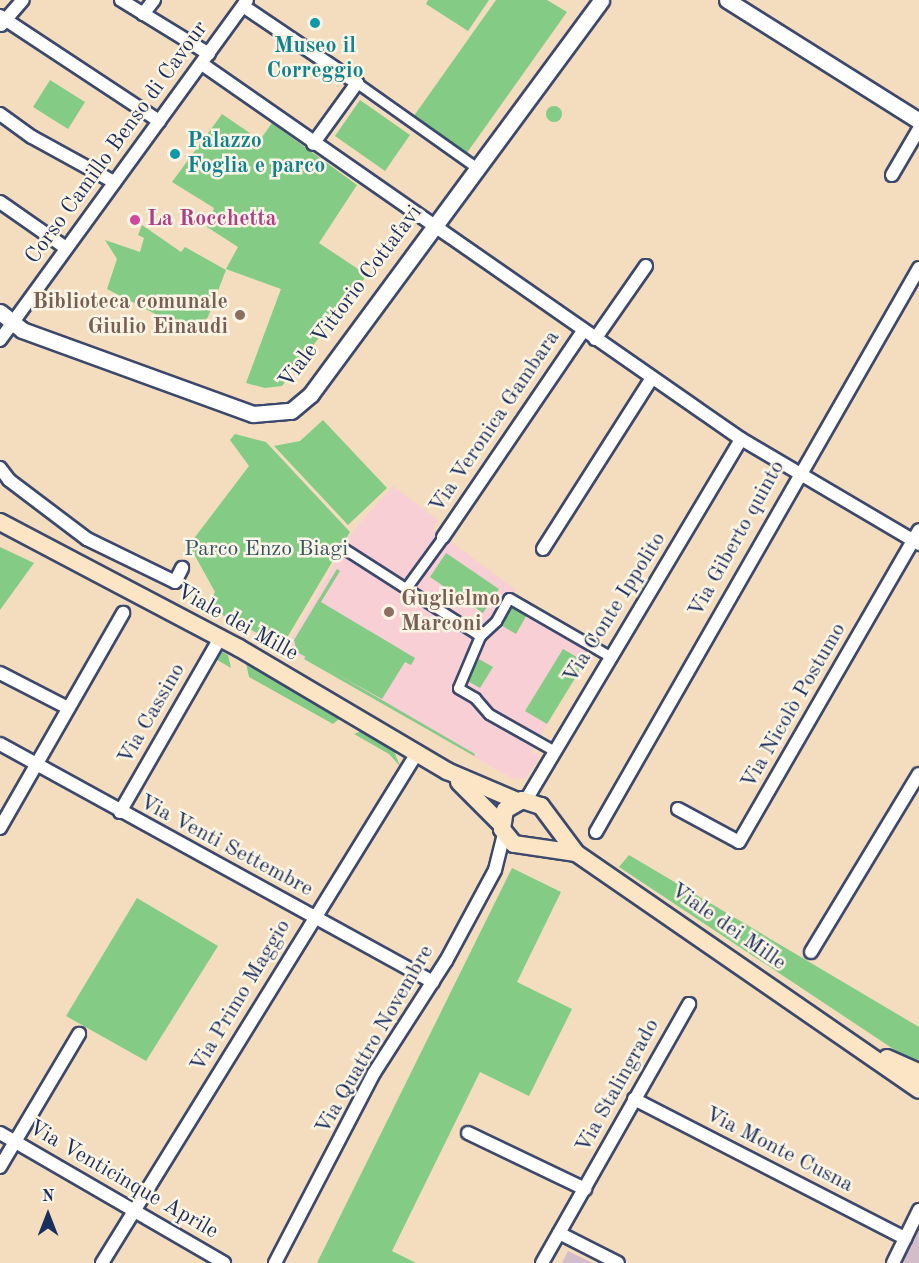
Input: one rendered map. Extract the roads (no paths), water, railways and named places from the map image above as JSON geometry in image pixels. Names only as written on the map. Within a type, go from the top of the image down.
[{"type":"main road","name":"Viale dei Mille","points":[[0,522],[220,638],[447,771],[521,801],[541,806],[576,853],[853,1041],[919,1090]]},
{"type":"main road","name":"Viale dei Mille","points":[[447,771],[502,829],[528,845],[576,853]]},
{"type":"main road","points":[[502,829],[505,810],[521,801]]},
{"type":"main road","points":[[528,845],[546,834],[548,818]]},
{"type":"main road","name":"Viale dei Mille","points":[[853,1041],[919,1072]]},
{"type":"street","points":[[23,0],[2,20],[159,121]]},
{"type":"street","name":"Via Veronica Gambara","points":[[121,0],[205,59],[313,144],[741,439],[917,538]]},
{"type":"street","points":[[143,14],[154,0]]},
{"type":"street","name":"Viale Vittorio Cottafavi","points":[[6,317],[22,330],[253,414],[291,411],[311,394],[601,0]]},
{"type":"street","points":[[727,0],[919,121]]},
{"type":"street","points":[[245,3],[477,168]]},
{"type":"street","name":"Corso Camillo Benso di Cavour","points":[[0,340],[6,317],[66,248],[245,3]]},
{"type":"street","points":[[313,144],[357,83]]},
{"type":"street","points":[[0,114],[32,137],[114,182]]},
{"type":"street","points":[[891,176],[919,129]]},
{"type":"street","points":[[0,202],[66,248]]},
{"type":"street","points":[[595,339],[646,266]]},
{"type":"street","name":"Via Giberto quinto","points":[[596,832],[799,473],[919,268]]},
{"type":"street","name":"Via Veronica Gambara","points":[[443,537],[583,331]]},
{"type":"street","points":[[543,549],[652,378]]},
{"type":"street","name":"Via Conte Ippolito","points":[[521,801],[539,784],[553,750],[741,439]]},
{"type":"street","points":[[0,468],[9,480],[87,539],[175,582],[182,568]]},
{"type":"street","points":[[406,588],[443,537]]},
{"type":"street","name":"Via Nicolò Postumo","points":[[678,809],[739,842],[917,538]]},
{"type":"street","points":[[343,548],[480,636]]},
{"type":"street","points":[[553,750],[489,714],[476,698],[458,688],[480,636],[496,621],[508,598],[611,657]]},
{"type":"street","points":[[0,828],[123,613]]},
{"type":"street","name":"Via Cassino","points":[[120,812],[220,638]]},
{"type":"street","points":[[0,673],[68,708]]},
{"type":"street","name":"Via Venti Settembre","points":[[0,744],[433,982]]},
{"type":"street","name":"Via Primo Maggio","points":[[102,1263],[417,753]]},
{"type":"street","points":[[811,952],[919,774]]},
{"type":"street","name":"Via Quattro Novembre","points":[[275,1263],[374,1073],[433,982],[495,870],[502,829]]},
{"type":"street","name":"Via Quattro Novembre","points":[[495,870],[528,845]]},
{"type":"street","name":"Via Stalingrado","points":[[542,1263],[689,1004]]},
{"type":"street","points":[[0,1167],[17,1142],[79,1034]]},
{"type":"street","name":"Via Monte Cusna","points":[[634,1099],[905,1238]]},
{"type":"street","name":"Via Venticinque Aprile","points":[[0,1133],[224,1263]]},
{"type":"street","name":"Via Stalingrado","points":[[468,1133],[585,1189]]},
{"type":"street","points":[[893,1263],[919,1210]]},
{"type":"street","points":[[559,1233],[618,1263]]},
{"type":"place","name":"Museo il Correggio","points":[[315,23]]},
{"type":"place","name":"Palazzo Foglia e parco","points":[[175,154]]},
{"type":"place","name":"La Rocchetta","points":[[135,220]]},
{"type":"place","name":"Biblioteca comunale Giulio Einaudi","points":[[240,315]]},
{"type":"place","name":"Guglielmo Marconi","points":[[389,612]]},
{"type":"park label","name":"Parco Enzo Biagi","points":[[266,550]]}]
